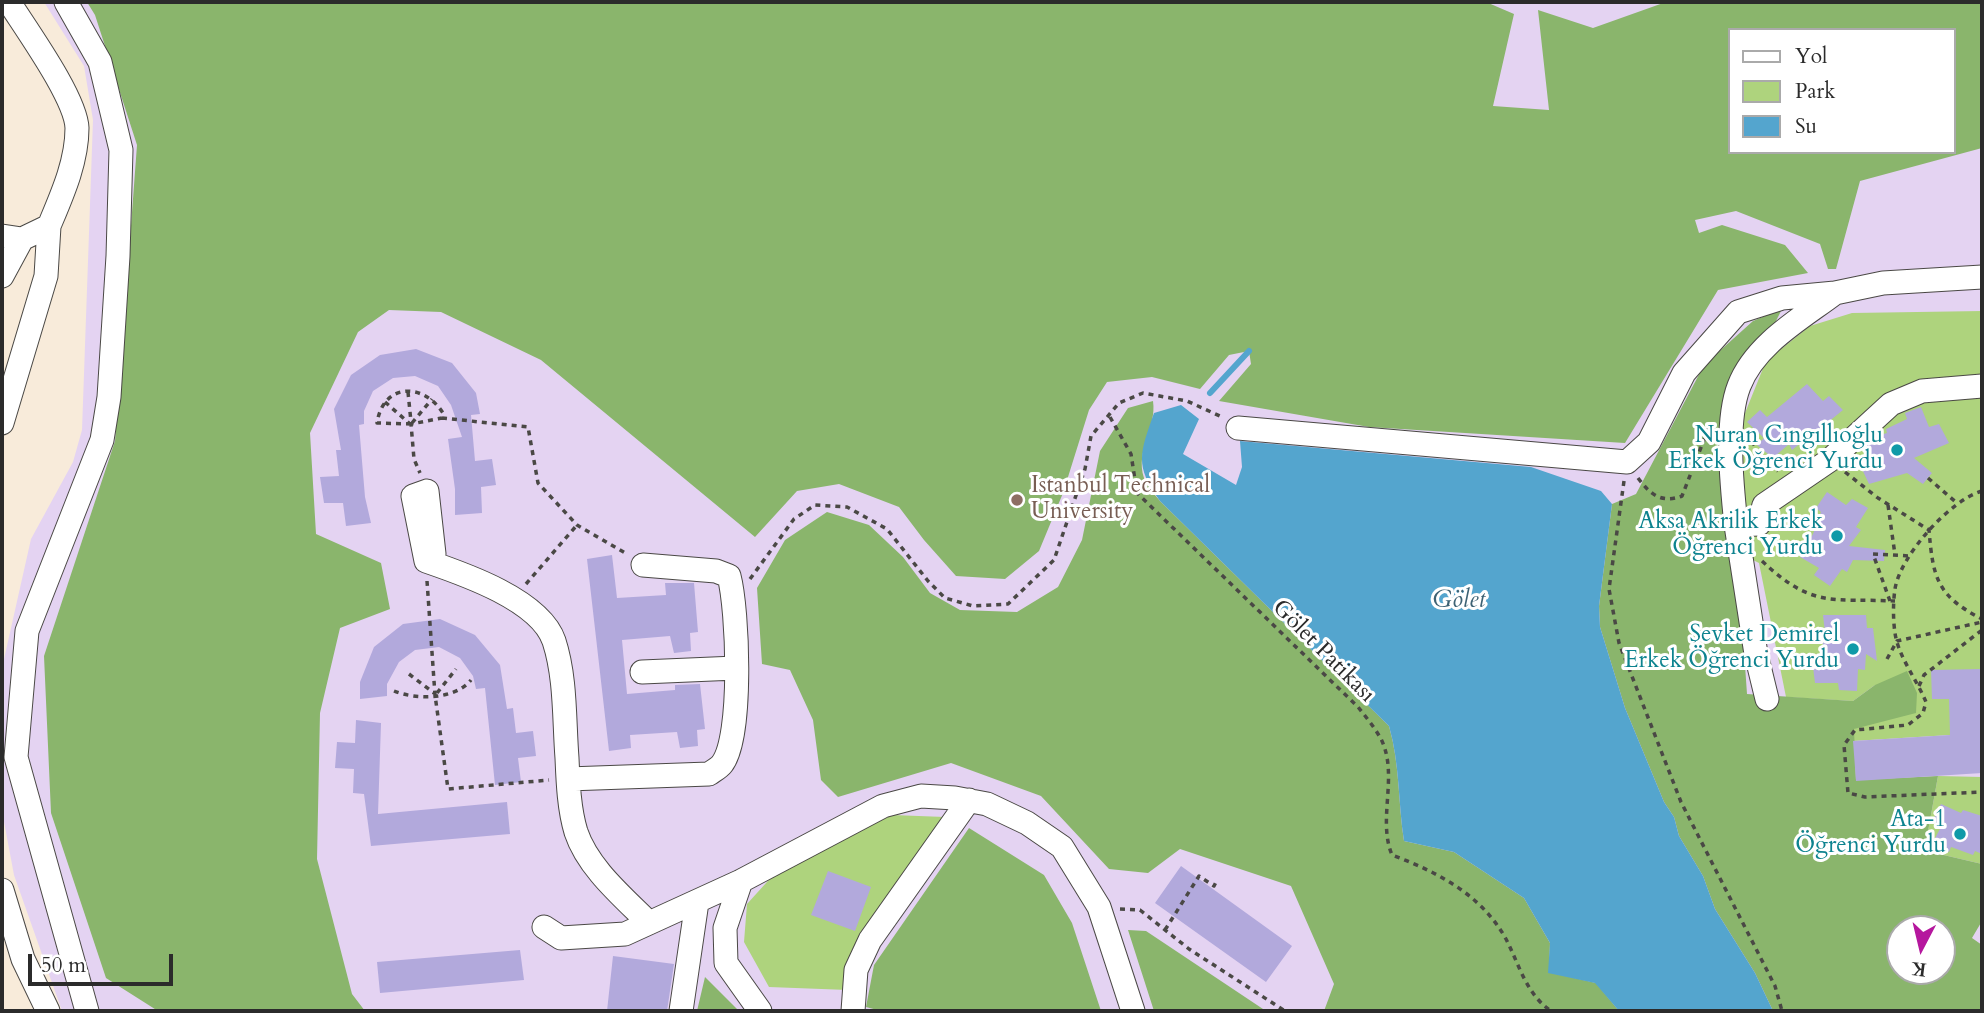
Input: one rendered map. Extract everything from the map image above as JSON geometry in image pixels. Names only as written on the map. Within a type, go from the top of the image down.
[{"type":"street","points":[[2,423],[46,276],[50,226],[75,156],[77,125],[54,71],[9,2]]},
{"type":"street","points":[[66,2],[100,62],[121,150],[118,256],[109,397],[102,440],[27,631],[16,757],[88,1011]]},
{"type":"street","points":[[2,276],[12,237],[50,226]]},
{"type":"street","points":[[1238,428],[1627,462],[1649,442],[1684,373],[1738,312],[1782,298],[1835,293],[1883,283],[1982,277]]},
{"type":"street","points":[[1767,699],[1756,654],[1736,525],[1730,464],[1739,385],[1777,336],[1835,293]]},
{"type":"street","points":[[1736,525],[1759,524],[1764,506],[1830,460],[1891,404],[1922,391],[1982,386]]},
{"type":"street","points":[[430,558],[427,491],[413,496],[418,525],[430,558],[474,577],[526,606],[553,638],[561,669],[568,779],[576,833],[590,860],[649,923]]},
{"type":"street","points":[[568,779],[709,774],[722,764],[731,743],[736,668],[734,597],[729,576],[716,571],[643,565]]},
{"type":"street","points":[[642,672],[736,668]]},
{"type":"street","points":[[544,927],[561,938],[625,934],[741,881],[883,806],[921,796],[969,800],[987,804],[1017,818],[1062,847],[1099,907],[1133,1011]]},
{"type":"street","points":[[853,1011],[856,970],[870,940],[969,800]]},
{"type":"street","points":[[741,881],[725,928],[726,962],[760,1011]]},
{"type":"street","points":[[2,890],[23,958],[48,1011]]},
{"type":"street","points":[[681,1011],[697,902]]},
{"type":"path","points":[[442,418],[443,413],[427,394],[400,391],[385,402],[377,423],[411,424],[442,418],[528,427],[538,483],[577,525],[643,565]]},
{"type":"path","points":[[408,391],[414,459],[427,491]]},
{"type":"path","points":[[744,587],[794,519],[815,505],[847,507],[887,529],[945,598],[973,606],[1008,604],[1054,560],[1086,470],[1091,436],[1110,417],[1119,403],[1143,393],[1187,401],[1217,414],[1238,428]]},
{"type":"path","points":[[411,424],[432,399]]},
{"type":"path","points":[[385,402],[411,424]]},
{"type":"path","name":"Gölet Patikası","points":[[1110,417],[1131,454],[1136,493],[1358,707],[1382,741],[1388,779],[1385,837],[1392,855],[1449,880],[1479,904],[1506,939],[1519,972],[1551,1011]]},
{"type":"path","points":[[1830,460],[1888,505],[1929,530]]},
{"type":"path","points":[[1627,462],[1609,589],[1619,643],[1681,803],[1775,986],[1782,1011]]},
{"type":"path","points":[[1928,478],[1958,504]]},
{"type":"path","points":[[1981,490],[1958,504],[1929,530],[1910,555],[1895,588],[1893,601],[1897,641],[1926,702],[1922,714],[1908,725],[1855,730],[1844,745],[1848,793],[1865,797],[1982,792]]},
{"type":"path","points":[[1888,505],[1895,555]]},
{"type":"path","points":[[513,599],[577,525]]},
{"type":"path","points":[[1929,530],[1931,562],[1943,593],[1982,620]]},
{"type":"path","points":[[1893,601],[1873,554],[1910,555]]},
{"type":"path","points":[[1757,556],[1775,573],[1819,599],[1837,602],[1893,601]]},
{"type":"path","points":[[430,558],[435,695],[448,789],[568,779]]},
{"type":"path","points":[[1887,659],[1897,641],[1982,620]]},
{"type":"path","points":[[1919,686],[1924,675],[1982,630]]},
{"type":"path","points":[[435,695],[456,668]]},
{"type":"path","points":[[409,674],[435,695]]},
{"type":"path","points":[[394,691],[404,695],[459,692],[471,680]]},
{"type":"path","points":[[1165,930],[1199,876],[1214,886],[1216,882]]},
{"type":"path","points":[[1099,907],[1140,910],[1165,930],[1285,1011]]},
{"type":"shaded area","name":"Istanbul Technical University","points":[[44,2],[1982,2],[1982,1011],[62,1011],[14,875],[2,811],[2,668],[31,539],[73,462],[82,430],[93,120],[84,66]]},
{"type":"green space","points":[[87,2],[1486,2],[1514,14],[1493,106],[1549,110],[1538,10],[1593,28],[1666,2],[1982,2],[1982,148],[1860,181],[1836,269],[1828,269],[1820,244],[1736,211],[1695,220],[1699,233],[1722,225],[1785,245],[1808,273],[1718,290],[1625,443],[1369,427],[1219,401],[1251,364],[1249,351],[1229,355],[1200,389],[1152,377],[1107,382],[1089,410],[1063,493],[1039,551],[1005,579],[956,576],[899,507],[839,484],[797,491],[755,537],[541,360],[441,312],[389,310],[358,332],[310,433],[316,534],[381,563],[390,609],[340,628],[320,713],[317,859],[352,994],[365,1011],[158,1011],[106,978],[51,813],[44,656],[115,441],[137,145],[95,15]]},
{"type":"green space","points":[[1782,309],[1757,359],[1739,385],[1734,508],[1747,694],[1853,701],[1875,685],[1907,671],[1917,693],[1916,713],[1854,729],[1856,780],[1938,776],[1925,848],[1935,853],[1982,864],[1982,921],[1972,938],[1982,945],[1981,1011],[1773,1011],[1755,973],[1715,909],[1703,876],[1679,836],[1674,817],[1664,802],[1625,708],[1600,627],[1599,606],[1612,504],[1636,494],[1704,365],[1753,321]]},
{"type":"green space","points":[[1982,311],[1982,733],[1853,741],[1854,729],[1875,685],[1853,701],[1786,697],[1759,563],[1747,557],[1736,482],[1743,418],[1766,361],[1810,326],[1852,313]]},
{"type":"green space","points":[[1153,401],[1152,420],[1142,458],[1147,484],[1160,501],[1389,726],[1395,755],[1404,841],[1454,852],[1524,898],[1550,943],[1549,972],[1596,983],[1619,1011],[1324,1011],[1334,984],[1291,886],[1180,849],[1148,873],[1109,869],[1041,796],[951,763],[838,797],[821,780],[813,720],[790,670],[762,664],[757,588],[785,540],[827,512],[869,525],[903,557],[930,593],[960,610],[1017,612],[1058,587],[1082,540],[1100,451],[1128,408]]},
{"type":"green space","points":[[1938,776],[1982,777],[1982,864],[1935,853],[1925,848]]},
{"type":"green space","points":[[892,815],[945,817],[848,990],[769,987],[744,942],[747,904],[776,872]]},
{"type":"green space","points":[[969,828],[1044,875],[1072,923],[1101,1011],[881,1011],[866,1007],[874,965]]},
{"type":"green space","points":[[1128,930],[1146,931],[1266,1011],[1154,1011]]},
{"type":"green space","points":[[705,977],[739,1011],[697,1011]]},
{"type":"water","name":"Gölet","points":[[1181,405],[1199,419],[1183,454],[1236,485],[1242,467],[1240,441],[1531,467],[1601,491],[1612,504],[1599,606],[1600,627],[1625,708],[1664,802],[1674,817],[1679,836],[1703,876],[1715,909],[1755,973],[1773,1011],[1619,1011],[1595,983],[1548,973],[1550,943],[1524,898],[1454,852],[1404,841],[1395,755],[1389,726],[1160,501],[1146,478],[1143,449],[1154,413]]},
{"type":"building","points":[[416,349],[452,363],[476,393],[480,414],[471,415],[475,461],[492,459],[496,485],[481,487],[482,513],[455,515],[455,489],[448,439],[462,437],[451,405],[438,386],[415,376],[393,378],[373,391],[364,411],[364,424],[359,425],[365,497],[371,523],[346,526],[343,503],[324,503],[320,477],[339,476],[336,450],[341,450],[334,409],[351,375],[380,355]]},
{"type":"building","points":[[1807,384],[1823,401],[1829,396],[1843,410],[1827,423],[1832,427],[1807,449],[1803,441],[1792,450],[1789,444],[1773,458],[1757,445],[1764,438],[1747,422],[1760,410],[1767,417]]},
{"type":"building","name":"Nuran Cıngıllıoğlu Erkek Öğrenci Yurdu","points":[[1921,407],[1929,427],[1939,424],[1949,443],[1914,458],[1932,473],[1923,484],[1907,473],[1869,484],[1861,467],[1869,463],[1863,449],[1877,436],[1887,433],[1886,429],[1907,419],[1905,413]]},
{"type":"building","name":"Aksa Akrilik Erkek Öğrenci Yurdu","points":[[1827,492],[1846,505],[1852,499],[1868,508],[1856,527],[1861,530],[1849,546],[1885,550],[1884,561],[1853,560],[1847,572],[1842,569],[1830,586],[1814,575],[1819,568],[1800,557],[1821,512],[1816,508]]},
{"type":"building","points":[[612,555],[617,598],[666,595],[665,583],[694,583],[698,632],[690,633],[691,651],[674,653],[670,636],[622,640],[627,694],[675,690],[675,685],[700,684],[705,729],[697,730],[698,746],[680,748],[677,732],[630,735],[631,748],[609,751],[587,559]]},
{"type":"building","name":"Şevket Demirel Erkek Öğrenci Yurdu","points":[[1823,615],[1866,615],[1867,628],[1873,628],[1877,661],[1866,654],[1865,670],[1858,669],[1857,691],[1839,690],[1838,683],[1815,683],[1813,667],[1823,666],[1823,641],[1826,641]]},
{"type":"building","points":[[440,619],[475,635],[500,665],[507,709],[513,708],[516,733],[533,731],[536,756],[518,758],[521,782],[495,785],[485,688],[476,689],[473,676],[460,658],[439,647],[415,650],[399,662],[387,684],[387,696],[360,699],[360,682],[374,647],[403,624]]},
{"type":"building","points":[[1982,669],[1982,773],[1856,781],[1853,741],[1950,735],[1949,699],[1932,699],[1931,670]]},
{"type":"building","points":[[356,720],[381,723],[378,814],[507,802],[510,834],[371,846],[364,794],[353,793],[354,769],[335,768],[337,742],[355,743]]},
{"type":"building","name":"Ata-1 Öğrenci Yurdu","points":[[1941,804],[1961,813],[1963,810],[1982,816],[1982,854],[1975,851],[1973,855],[1951,847],[1949,852],[1932,844],[1941,827],[1932,822]]},
{"type":"building","points":[[1181,866],[1292,946],[1266,982],[1155,903]]},
{"type":"building","points":[[828,871],[871,887],[855,931],[811,915]]},
{"type":"building","points":[[520,950],[524,980],[380,993],[377,962]]},
{"type":"building","points":[[613,956],[674,964],[667,1011],[607,1011]]},
{"type":"waterway","points":[[1210,393],[1249,351]]},
{"type":"place","name":"Nuran Cıngıllıoğlu Erkek Öğrenci Yurdu","points":[[1897,450]]},
{"type":"place","name":"Istanbul Technical University","points":[[1017,500]]},
{"type":"place","name":"Aksa Akrilik Erkek Öğrenci Yurdu","points":[[1837,536]]},
{"type":"place","name":"Şevket Demirel Erkek Öğrenci Yurdu","points":[[1853,649]]},
{"type":"place","name":"Ata-1 Öğrenci Yurdu","points":[[1960,834]]}]
